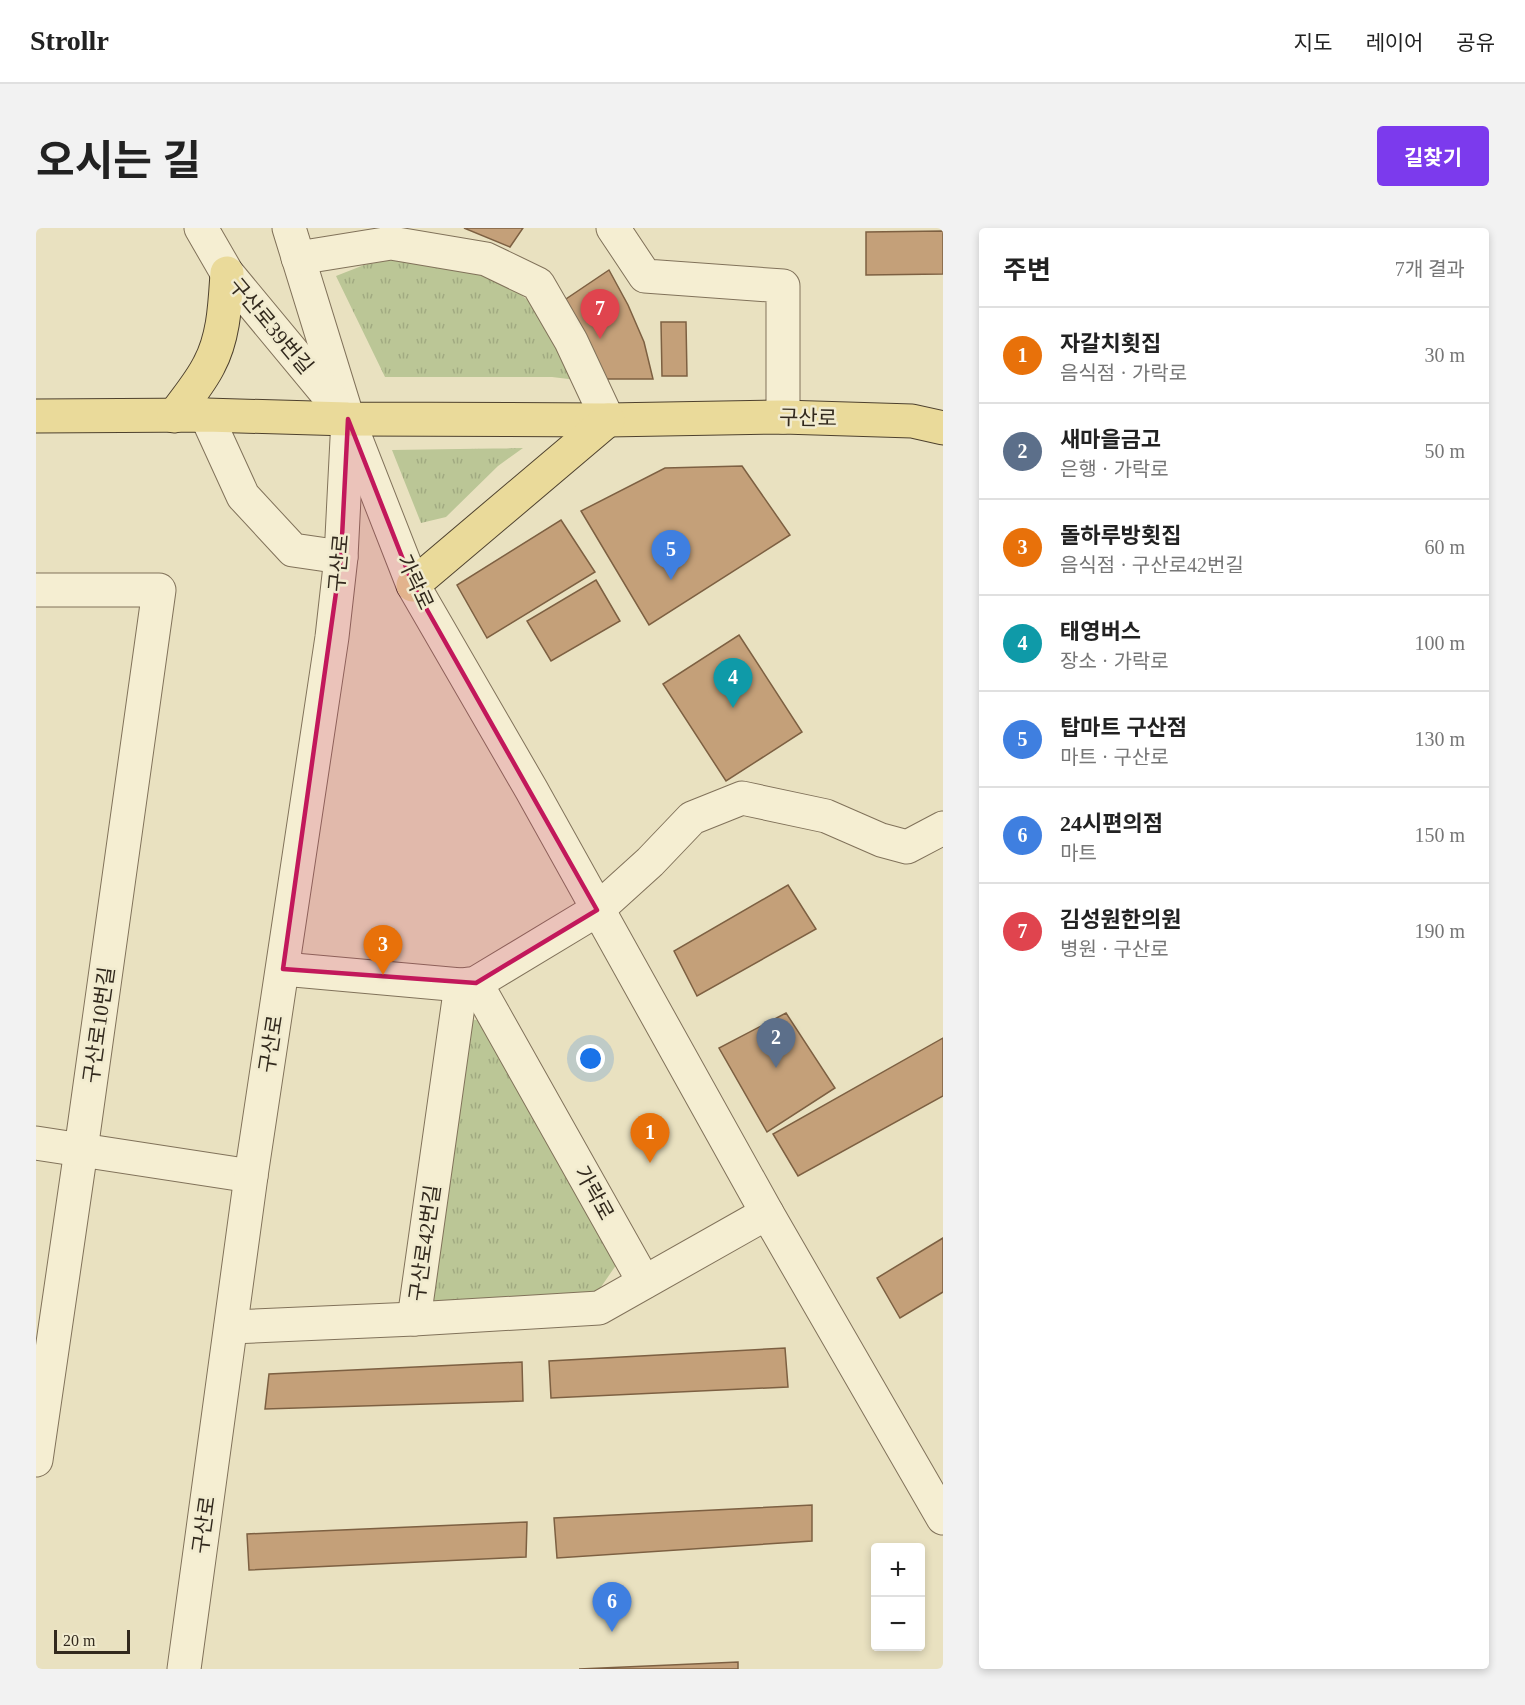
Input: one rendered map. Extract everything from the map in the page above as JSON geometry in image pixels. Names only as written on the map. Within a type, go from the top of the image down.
[{"type":"main road","points":[[190,415],[218,344],[224,311],[227,273]]},
{"type":"main road","points":[[928,424],[943,408]]},
{"type":"main road","name":"구산로","points":[[36,416],[190,415],[608,420],[783,417],[928,424]]},
{"type":"main road","points":[[413,585],[608,420]]},
{"type":"street","name":"구산로39번길","points":[[201,228],[227,273],[348,418]]},
{"type":"street","points":[[613,228],[645,276],[783,286],[783,417]]},
{"type":"street","points":[[293,243],[391,243],[486,259],[538,284],[571,341],[608,420]]},
{"type":"street","name":"가락로","points":[[293,243],[348,418],[413,585],[531,789],[767,1213],[943,1518]]},
{"type":"street","points":[[190,415],[243,496],[293,550],[341,557]]},
{"type":"street","name":"구산로","points":[[184,1669],[251,1176],[331,649],[341,557],[348,418]]},
{"type":"street","name":"구산로10번길","points":[[36,590],[159,590],[36,1460]]},
{"type":"street","points":[[283,969],[469,984],[597,910],[650,862],[692,818],[742,798],[826,816],[881,840],[907,847],[943,828]]},
{"type":"street","name":"가락로","points":[[469,984],[644,1282]]},
{"type":"street","name":"구산로42번길","points":[[231,1327],[414,1319],[469,984]]},
{"type":"street","points":[[36,1143],[251,1176]]},
{"type":"street","points":[[414,1319],[599,1308],[767,1213]]},
{"type":"highlighted area","points":[[348,419],[413,585],[597,910],[476,983],[283,969],[341,557]]},
{"type":"green space","points":[[413,256],[461,263],[509,285],[546,315],[577,380],[552,377],[385,377],[336,276],[364,265]]},
{"type":"green space","points":[[523,448],[498,466],[446,517],[421,523],[392,450]]},
{"type":"green space","points":[[461,1017],[490,1023],[621,1258],[592,1300],[425,1309]]},
{"type":"building","points":[[464,228],[523,228],[510,247]]},
{"type":"building","points":[[943,231],[943,274],[866,275],[866,232]]},
{"type":"building","points":[[609,270],[644,342],[653,379],[595,379],[563,301]]},
{"type":"building","points":[[661,322],[686,322],[687,376],[662,376]]},
{"type":"building","points":[[742,466],[790,535],[649,625],[581,511],[665,468]]},
{"type":"building","points":[[561,520],[595,572],[487,638],[457,585]]},
{"type":"building","points":[[596,580],[620,621],[551,661],[527,621]]},
{"type":"building","points":[[739,635],[802,732],[726,781],[663,684]]},
{"type":"building","points":[[788,885],[816,929],[697,996],[674,951]]},
{"type":"building","points":[[786,1013],[835,1088],[767,1132],[719,1048]]},
{"type":"building","points":[[943,1038],[943,1096],[798,1176],[773,1134]]},
{"type":"building","points":[[943,1238],[943,1292],[900,1318],[877,1278]]},
{"type":"building","points":[[785,1348],[788,1387],[551,1398],[549,1361]]},
{"type":"building","points":[[522,1362],[523,1401],[265,1409],[269,1374]]},
{"type":"building","points":[[812,1505],[812,1541],[557,1558],[554,1518]]},
{"type":"building","points":[[527,1522],[526,1557],[249,1570],[247,1534]]},
{"type":"building","points":[[738,1662],[738,1669],[579,1669]]},
{"type":"place","name":"김성원한의원","points":[[600,339]]},
{"type":"place","name":"탑마트 구산점","points":[[671,580]]},
{"type":"place","name":"태영버스","points":[[733,708]]},
{"type":"place","name":"돌하루방횟집","points":[[383,975]]},
{"type":"place","name":"새마을금고","points":[[776,1068]]},
{"type":"place","name":"자갈치횟집","points":[[650,1163]]},
{"type":"place","name":"24시편의점","points":[[612,1632]]}]
